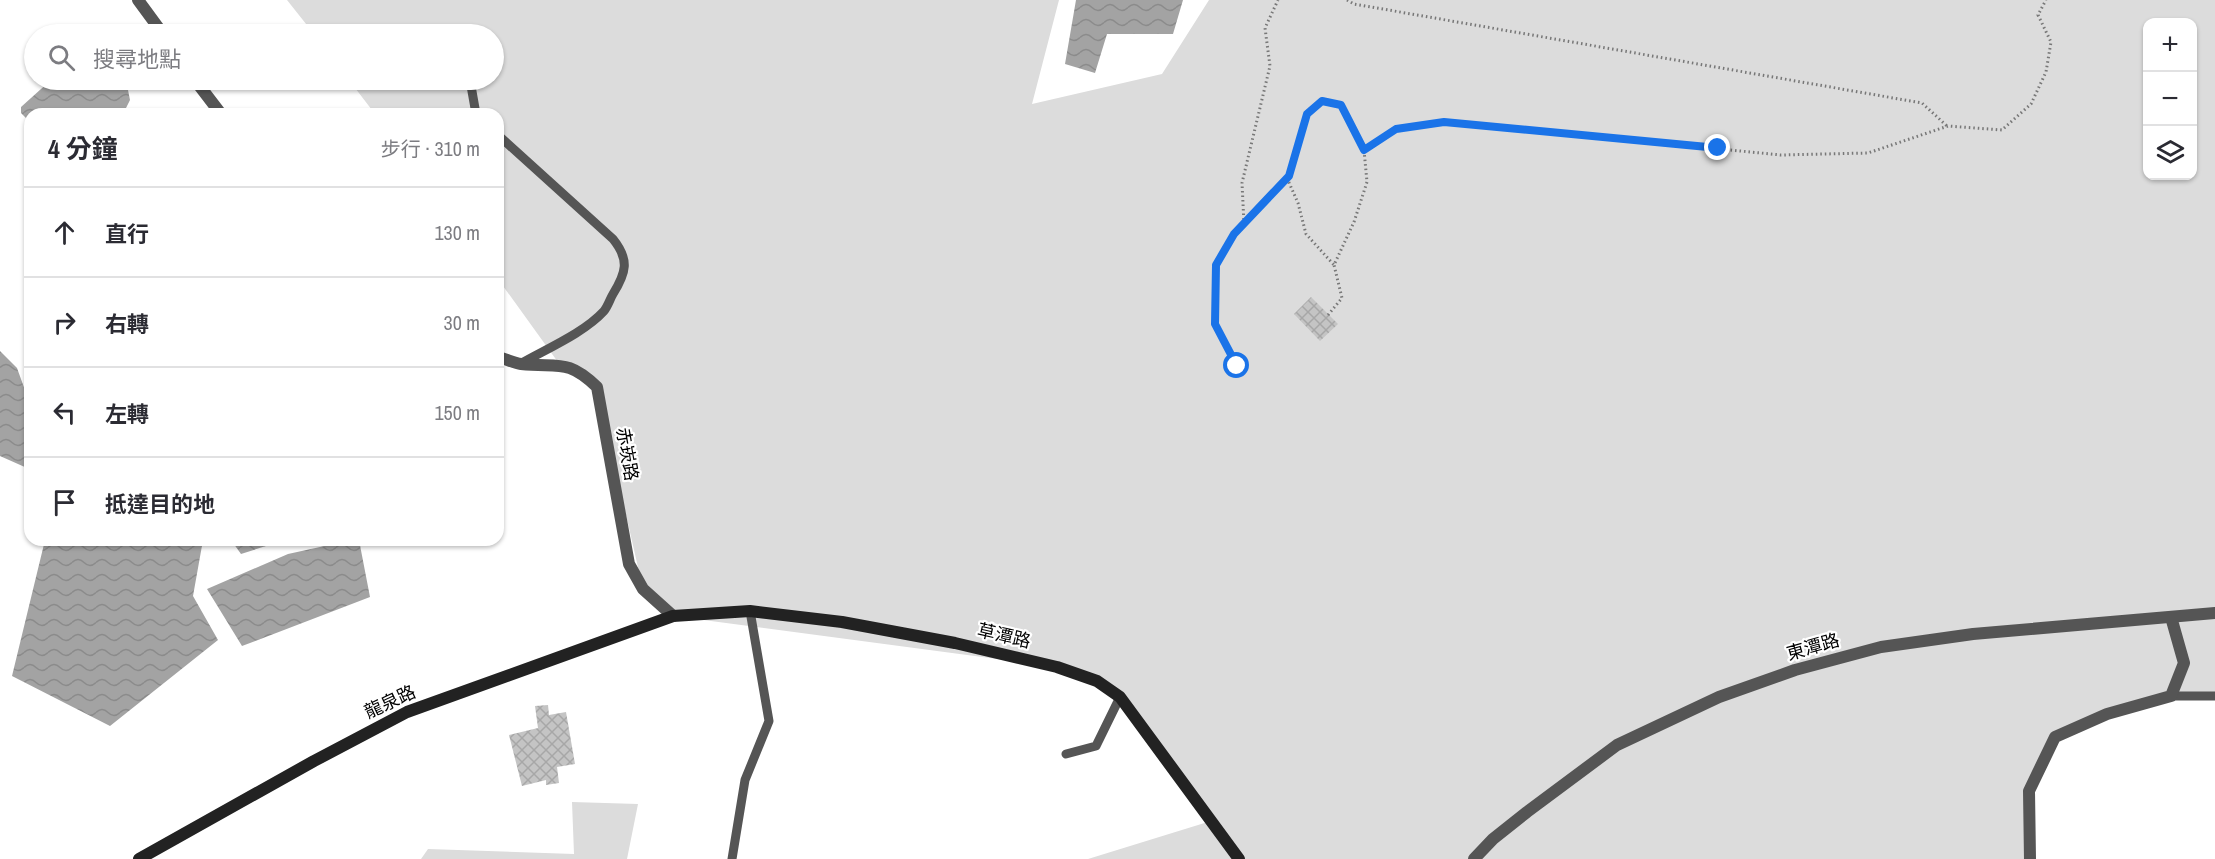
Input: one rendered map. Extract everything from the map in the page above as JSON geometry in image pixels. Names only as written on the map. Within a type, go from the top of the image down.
[{"type":"street","points":[[138,0],[156,24]]},
{"type":"street","points":[[203,90],[216,108]]},
{"type":"street","name":"赤崁路","points":[[504,359],[520,364],[560,365],[584,374],[597,387],[629,564],[643,589],[673,616]]},
{"type":"street","name":"草潭路","points":[[673,616],[750,611],[842,622],[955,643],[1057,667],[1097,681],[1120,698],[1239,859]]},
{"type":"street","name":"東潭路","points":[[1474,859],[1493,839],[1617,745],[1719,697],[1796,670],[1881,647],[1973,634],[2215,613]]},
{"type":"street","name":"龍泉路","points":[[139,859],[407,712],[673,616]]},
{"type":"street","points":[[2030,859],[2029,791],[2055,737],[2107,714],[2171,696],[2184,663],[2171,617]]},
{"type":"lane","points":[[472,90],[475,108]]},
{"type":"lane","points":[[504,140],[613,239],[623,251],[625,266],[623,278],[604,310],[578,330],[520,364]]},
{"type":"lane","points":[[732,859],[745,780],[769,721],[750,611]]},
{"type":"lane","points":[[2171,696],[2215,696]]},
{"type":"lane","points":[[1066,754],[1096,746],[1120,698]]},
{"type":"path","points":[[1244,224],[1242,183],[1270,66],[1264,28],[1278,0]]},
{"type":"path","points":[[1347,0],[1354,4],[1922,103],[1948,126]]},
{"type":"path","points":[[1364,150],[1396,129],[1444,122],[1781,155],[1868,153],[1948,126],[2002,130],[2031,104],[2046,72],[2051,42],[2038,15],[2046,0]]},
{"type":"path","points":[[1237,366],[1215,324],[1216,265],[1234,234],[1287,178],[1307,114],[1322,101],[1341,105],[1364,150],[1367,183],[1354,222],[1334,265]]},
{"type":"path","points":[[1287,178],[1298,203],[1306,234],[1334,265],[1342,298],[1328,315]]},
{"type":"shaded area","points":[[287,0],[1059,0],[1032,104],[1162,74],[1209,0],[2215,0],[2215,697],[2171,696],[2055,737],[2029,791],[2029,859],[1088,859],[1211,821],[1120,697],[1057,667],[673,616],[643,589],[602,410],[584,375],[560,365],[504,287],[504,108],[370,108],[357,90],[504,90],[504,24],[306,24]]},
{"type":"shaded area","points":[[572,802],[638,804],[627,859],[421,859],[428,849],[574,854]]},
{"type":"water","points":[[1076,0],[1183,0],[1173,34],[1107,34],[1095,73],[1065,64]]},
{"type":"water","points":[[40,90],[128,90],[130,100],[126,108],[24,108],[24,116],[21,113],[21,107]]},
{"type":"water","points":[[0,351],[17,368],[24,387],[24,467],[0,456]]},
{"type":"water","points":[[44,546],[202,546],[193,596],[218,640],[110,726],[12,676]]},
{"type":"water","points":[[235,546],[266,546],[241,554]]},
{"type":"water","points":[[325,546],[360,546],[370,597],[242,646],[207,589],[288,554]]},
{"type":"building","points":[[1311,297],[1338,324],[1320,341],[1294,314]]},
{"type":"building","points":[[548,705],[549,715],[566,712],[575,764],[557,767],[559,783],[546,785],[546,780],[522,786],[509,735],[538,728],[535,706]]},
{"type":"route","points":[[1237,366],[1215,324],[1216,265],[1234,234],[1289,176],[1307,114],[1322,101],[1341,105],[1364,150],[1396,129],[1444,122],[1718,148]]}]
